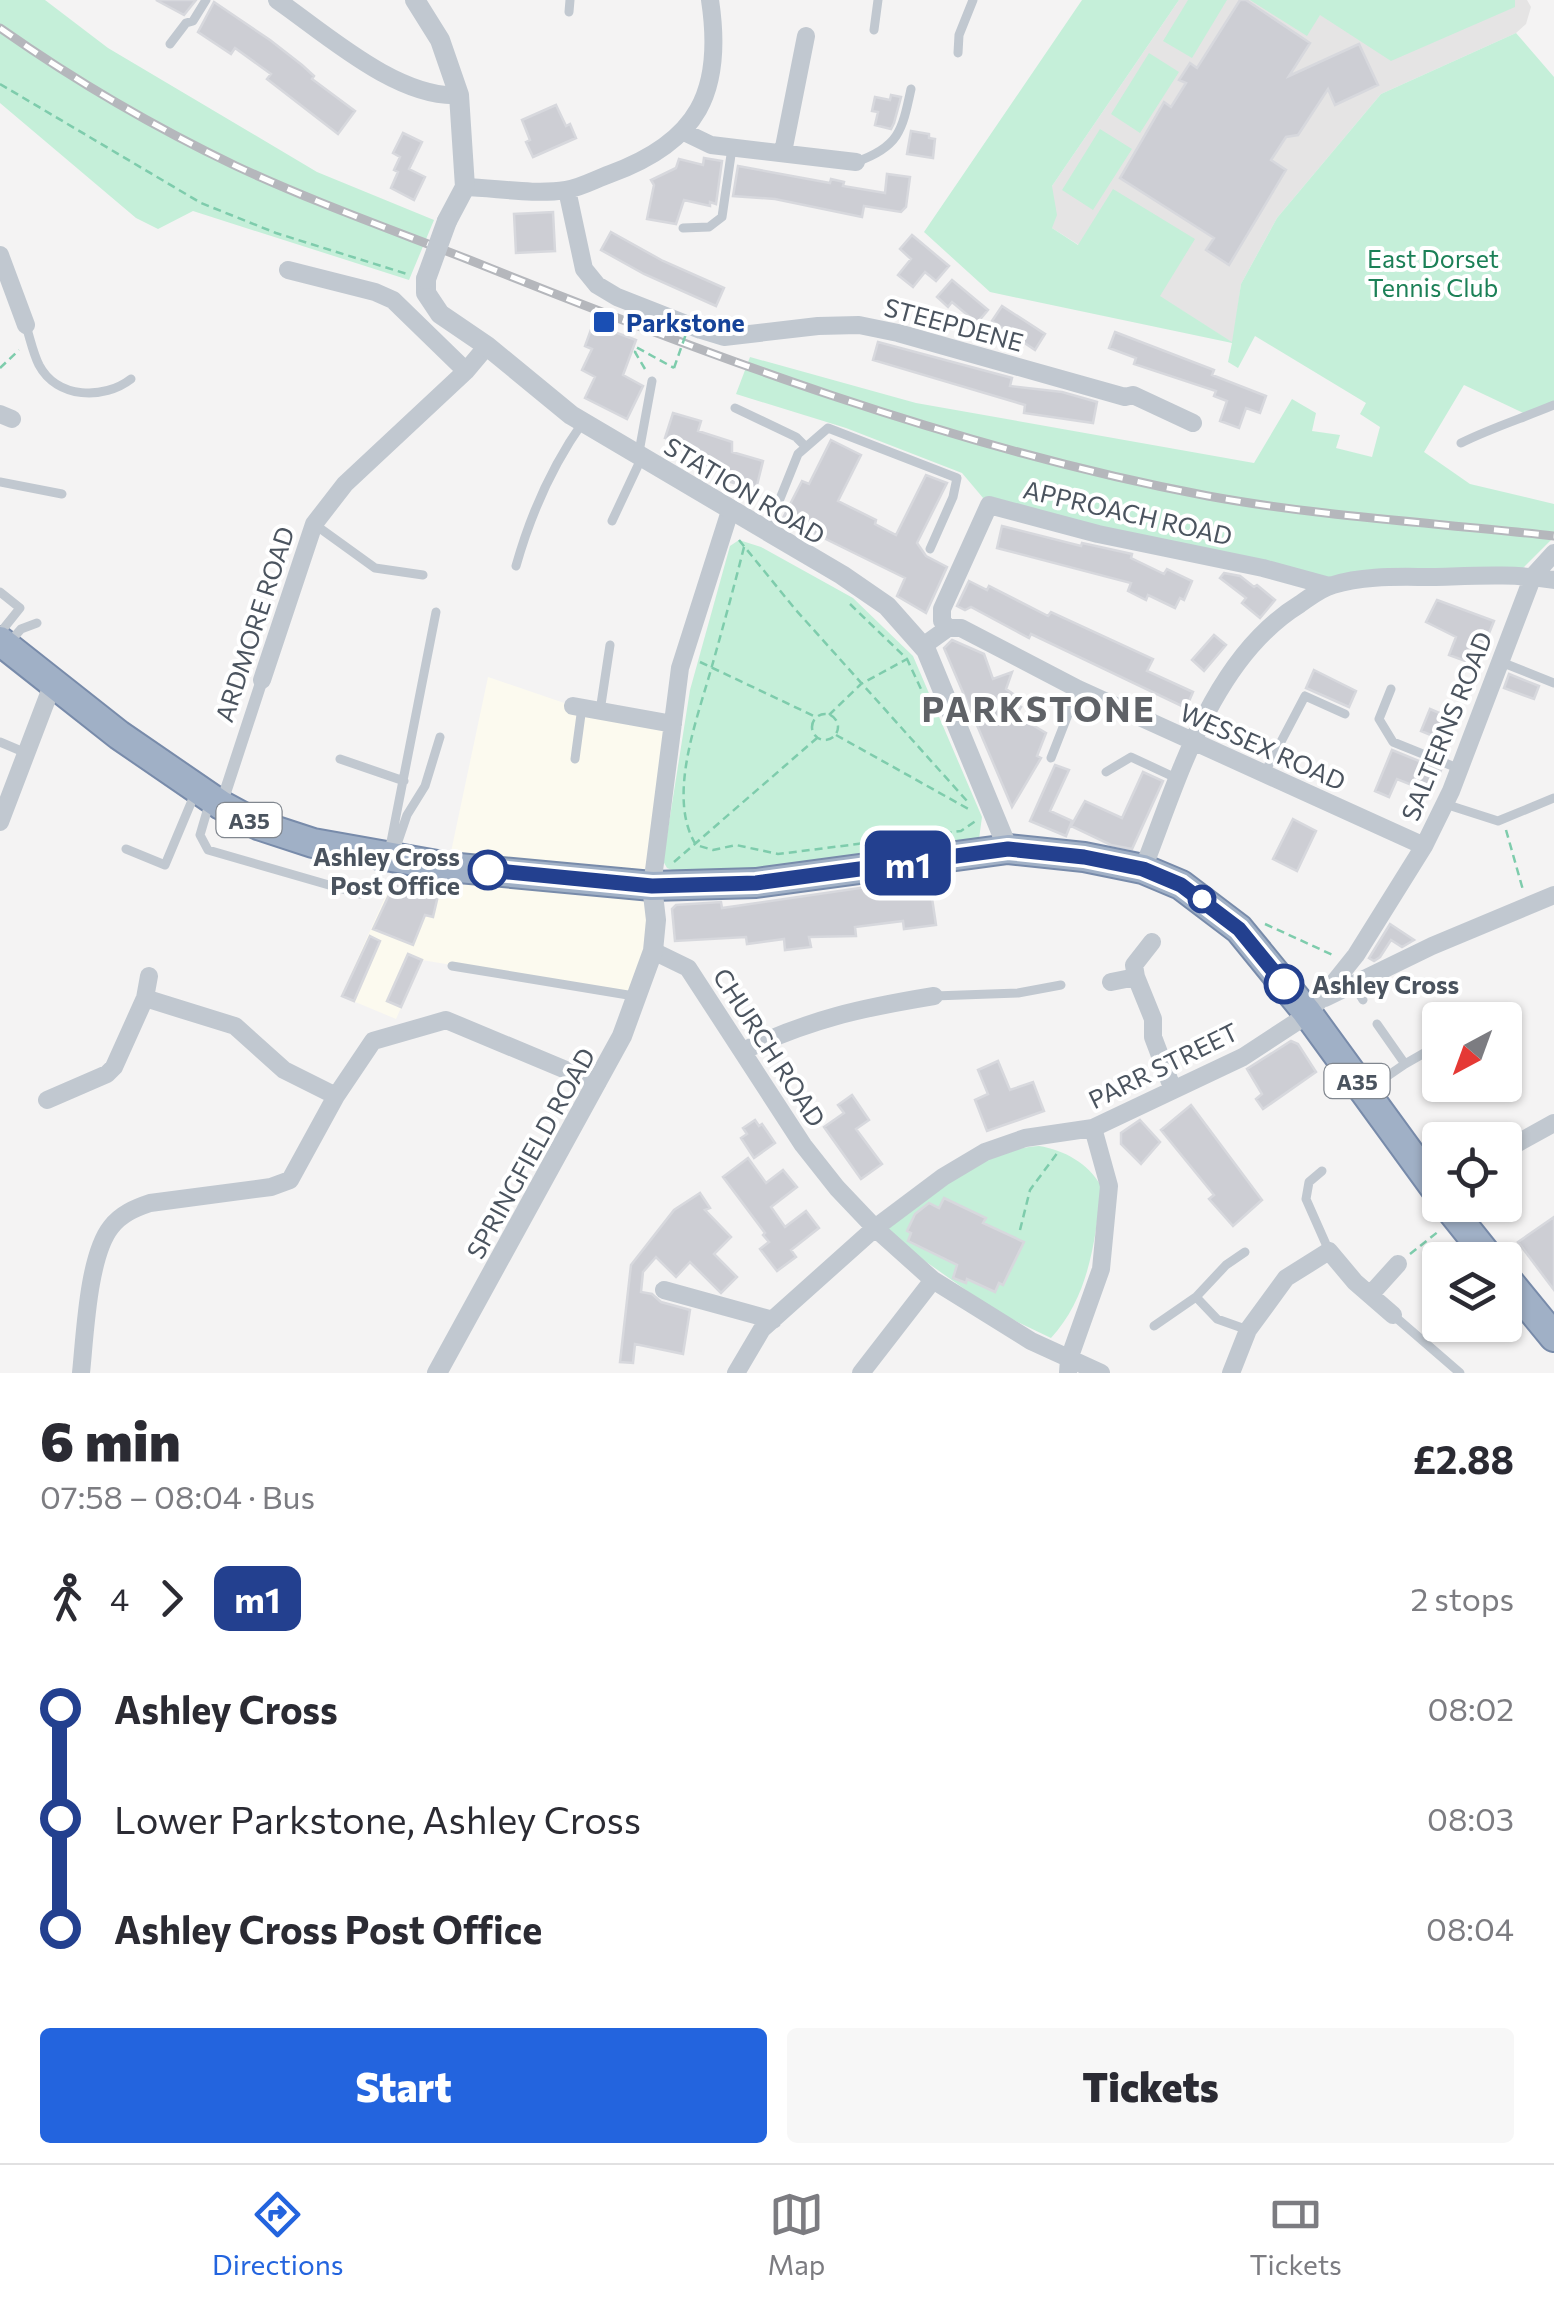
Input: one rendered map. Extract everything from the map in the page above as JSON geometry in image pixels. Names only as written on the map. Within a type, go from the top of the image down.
[{"type":"highway","name":"A35","points":[[2,640],[53,683],[210,798],[258,824],[313,844],[448,866],[652,886],[756,883],[1008,849],[1084,857],[1143,869],[1181,885],[1239,929],[1313,1005],[1365,1092],[1422,1168]]},
{"type":"highway","name":"A35","points":[[1462,1222],[1477,1242]]},
{"type":"highway","points":[[1522,1298],[1554,1337]]},
{"type":"street","points":[[277,0],[398,83],[439,96],[459,94]]},
{"type":"street","points":[[415,0],[440,40],[459,94],[466,154],[465,186],[426,280]]},
{"type":"street","points":[[465,186],[567,190],[645,162],[684,132],[703,100],[714,64],[710,0]]},
{"type":"street","points":[[784,152],[806,36]]},
{"type":"street","points":[[684,132],[711,145],[856,162]]},
{"type":"street","name":"STEEPDENE","points":[[567,190],[584,269],[598,285],[700,330],[724,336],[818,326],[859,326],[898,333],[1115,388],[1193,423]]},
{"type":"street","points":[[0,256],[26,324]]},
{"type":"street","points":[[288,270],[394,300],[414,316],[444,354],[466,371]]},
{"type":"street","name":"STATION ROAD","points":[[426,280],[426,293],[440,314],[583,422],[728,517],[766,532],[870,592],[918,652],[1008,849]]},
{"type":"street","name":"ARDMORE ROAD","points":[[210,798],[262,680],[314,524],[345,484],[466,371],[487,346]]},
{"type":"street","name":"APPROACH ROAD","points":[[948,628],[942,622],[942,609],[989,505],[1329,586]]},
{"type":"street","points":[[654,951],[652,886],[672,724],[684,654],[728,517]]},
{"type":"street","name":"SALTERNS ROAD","points":[[1313,1005],[1353,959],[1424,846],[1460,769],[1533,576],[1554,553]]},
{"type":"street","points":[[1143,869],[1225,675],[1264,631],[1294,607],[1329,586],[1395,577],[1533,576],[1554,580]]},
{"type":"street","points":[[918,652],[948,628]]},
{"type":"street","name":"WESSEX ROAD","points":[[948,628],[961,628],[1078,689],[1424,846]]},
{"type":"street","points":[[0,822],[53,683]]},
{"type":"street","points":[[585,708],[672,724]]},
{"type":"street","points":[[1313,1005],[1358,992],[1374,975],[1432,946],[1554,895]]},
{"type":"street","points":[[1152,942],[1134,966],[1153,1019],[1153,1037],[1173,1090]]},
{"type":"street","name":"SPRINGFIELD ROAD","points":[[438,1373],[622,1036],[654,951]]},
{"type":"street","name":"CHURCH ROAD","points":[[654,951],[688,968],[803,1145],[875,1228],[933,1280],[1069,1366],[1101,1373]]},
{"type":"street","points":[[1353,959],[1374,975]]},
{"type":"street","points":[[47,1100],[114,1068],[145,998],[149,976]]},
{"type":"street","points":[[1111,982],[1136,977]]},
{"type":"street","points":[[743,1050],[796,1026],[864,1008],[934,996]]},
{"type":"street","points":[[145,998],[235,1026],[284,1070],[336,1096]]},
{"type":"street","name":"PARR STREET","points":[[736,1373],[762,1330],[875,1228],[944,1177],[984,1152],[1025,1138],[1094,1128],[1243,1057],[1298,1021],[1313,1005]]},
{"type":"street","points":[[82,1373],[87,1310],[99,1254],[115,1222],[134,1208],[150,1203],[271,1187],[290,1180],[336,1096],[373,1042],[446,1020],[596,1083]]},
{"type":"street","points":[[1522,1141],[1554,1124]]},
{"type":"street","points":[[1069,1366],[1101,1268],[1109,1186],[1094,1128]]},
{"type":"street","points":[[1231,1373],[1248,1330],[1286,1278],[1329,1251],[1393,1315]]},
{"type":"street","points":[[1370,1295],[1398,1264]]},
{"type":"street","points":[[860,1373],[933,1280]]},
{"type":"street","points":[[664,1290],[774,1320]]},
{"type":"lane","points":[[170,44],[186,23],[194,20],[206,0]]},
{"type":"lane","points":[[569,12],[570,0]]},
{"type":"lane","points":[[874,30],[878,0]]},
{"type":"lane","points":[[958,53],[959,35],[973,0]]},
{"type":"lane","points":[[856,162],[893,143],[903,126],[910,90]]},
{"type":"lane","points":[[683,228],[709,227],[722,217],[732,148]]},
{"type":"lane","points":[[26,324],[40,368],[67,389],[101,394],[131,380]]},
{"type":"lane","points":[[612,521],[640,456],[652,382]]},
{"type":"lane","points":[[1461,443],[1554,405]]},
{"type":"lane","points":[[736,408],[796,437],[804,446]]},
{"type":"lane","points":[[516,566],[544,484],[583,422]]},
{"type":"lane","points":[[766,532],[798,454],[828,428],[957,478],[953,497],[930,549]]},
{"type":"lane","points":[[0,482],[62,494]]},
{"type":"lane","points":[[314,524],[375,568],[423,575]]},
{"type":"lane","points":[[0,592],[20,608],[2,640]]},
{"type":"lane","points":[[391,855],[436,612]]},
{"type":"lane","points":[[2,640],[37,623]]},
{"type":"lane","points":[[574,759],[585,708],[610,645]]},
{"type":"lane","points":[[1500,662],[1554,683]]},
{"type":"lane","points":[[1391,688],[1379,719],[1385,734],[1392,742],[1460,769]]},
{"type":"lane","points":[[1051,758],[1078,689]]},
{"type":"lane","points":[[1264,774],[1304,696],[1345,714]]},
{"type":"lane","points":[[391,855],[407,815],[426,786],[440,737]]},
{"type":"lane","points":[[0,742],[26,754]]},
{"type":"lane","points":[[1106,772],[1131,757],[1175,787]]},
{"type":"lane","points":[[340,759],[404,781]]},
{"type":"lane","points":[[126,850],[165,865],[210,798]]},
{"type":"lane","points":[[210,798],[200,834],[208,850],[360,894]]},
{"type":"lane","points":[[1445,804],[1498,821],[1554,798]]},
{"type":"lane","points":[[452,966],[637,996]]},
{"type":"lane","points":[[934,996],[1018,993],[1060,986]]},
{"type":"lane","points":[[1378,1024],[1405,1064]]},
{"type":"lane","points":[[1365,1092],[1422,1054]]},
{"type":"lane","points":[[1322,1171],[1309,1182],[1306,1199],[1329,1251]]},
{"type":"lane","points":[[1154,1326],[1196,1297],[1218,1278],[1226,1265],[1245,1252]]},
{"type":"lane","points":[[1196,1297],[1217,1319],[1248,1330]]},
{"type":"lane","points":[[1393,1315],[1460,1373]]},
{"type":"path","points":[[0,84],[200,203],[276,233],[426,280]]},
{"type":"path","points":[[0,368],[15,356],[26,324]]},
{"type":"path","points":[[652,382],[636,347],[674,368],[687,331]]},
{"type":"path","points":[[728,517],[744,547],[982,817]]},
{"type":"path","points":[[744,547],[690,740],[683,807],[686,830],[696,845],[713,850],[736,845],[778,854],[845,848],[961,831],[982,817]]},
{"type":"path","points":[[841,598],[918,652],[924,694]]},
{"type":"path","points":[[829,715],[861,684],[918,652]]},
{"type":"path","points":[[684,654],[816,717],[829,715],[835,720],[836,735]]},
{"type":"path","points":[[816,717],[812,724],[817,738],[824,741],[836,735]]},
{"type":"path","points":[[836,735],[982,817]]},
{"type":"path","points":[[652,886],[666,868],[817,738]]},
{"type":"path","points":[[974,800],[982,817]]},
{"type":"path","points":[[1503,819],[1527,906]]},
{"type":"path","points":[[1257,921],[1353,959]]},
{"type":"path","points":[[1020,1230],[1030,1190],[1058,1151],[1058,1133]]},
{"type":"path","points":[[1398,1264],[1427,1222]]},
{"type":"shaded area","points":[[1179,0],[1527,0],[1531,7],[1526,24],[1516,33],[1381,94],[1277,218],[1241,284],[1233,343],[1052,228],[1037,235],[1052,186]]},
{"type":"shaded area","points":[[488,677],[573,706],[673,724],[637,996],[422,960],[396,1019],[341,996],[403,857],[448,866]]},
{"type":"green space","points":[[0,0],[45,0],[108,48],[317,172],[434,220],[409,280],[193,211],[158,229],[136,218],[0,103]]},
{"type":"green space","name":"East Dorset Tennis Club","points":[[1082,0],[1179,0],[1052,186],[1057,215],[1052,228],[1078,245],[1113,189],[1195,239],[1160,296],[1232,342],[1241,284],[1277,218],[1381,94],[1516,33],[1554,77],[1554,408],[1532,417],[1464,385],[1424,452],[1470,484],[1554,504],[1554,537],[1515,576],[1329,586],[989,505],[962,473],[846,428],[736,394],[750,357],[916,403],[1254,463],[1292,399],[1316,413],[1312,431],[1340,435],[1336,448],[1372,457],[1380,427],[1360,414],[1366,403],[1255,336],[1238,368],[1228,362],[1232,343],[990,292],[924,232]]},
{"type":"green space","points":[[1188,0],[1227,0],[1192,58],[1163,41]]},
{"type":"green space","points":[[1250,0],[1515,0],[1515,7],[1391,61],[1320,15],[1307,36]]},
{"type":"green space","points":[[1149,53],[1179,72],[1140,133],[1111,114]]},
{"type":"green space","points":[[1100,129],[1132,149],[1093,210],[1062,190]]},
{"type":"green space","points":[[739,540],[761,547],[853,598],[913,656],[982,817],[979,839],[768,869],[689,873],[667,868],[663,861],[690,690],[730,546]]},
{"type":"green space","points":[[1039,1146],[1074,1159],[1101,1186],[1093,1247],[1082,1286],[1051,1338],[997,1312],[891,1237],[887,1229],[939,1188],[977,1165],[1017,1149]]},
{"type":"building","points":[[156,0],[196,0],[184,15]]},
{"type":"building","points":[[1240,0],[1246,0],[1310,43],[1289,76],[1359,44],[1378,85],[1335,105],[1328,89],[1298,135],[1286,137],[1271,160],[1286,170],[1229,265],[1206,250],[1214,238],[1120,178],[1164,102],[1171,107],[1186,83],[1179,80],[1190,63],[1197,68]]},
{"type":"building","points":[[214,2],[270,40],[314,76],[312,79],[355,111],[338,134],[267,79],[271,74],[235,48],[231,54],[198,32]]},
{"type":"building","points":[[891,95],[901,97],[891,129],[875,125],[875,97],[890,100]]},
{"type":"building","points":[[556,105],[576,138],[533,157],[522,120]]},
{"type":"building","points":[[911,131],[935,139],[933,158],[907,154]]},
{"type":"building","points":[[403,133],[422,142],[409,169],[425,177],[414,200],[391,188],[400,157],[393,153]]},
{"type":"building","points":[[704,158],[722,161],[716,204],[684,200],[676,224],[647,219],[654,185],[651,180],[676,168],[679,159],[703,165]]},
{"type":"building","points":[[738,166],[830,183],[831,179],[844,182],[843,186],[885,193],[887,174],[910,177],[906,207],[901,212],[864,206],[862,217],[775,199],[733,196]]},
{"type":"building","points":[[553,212],[555,251],[516,253],[514,214]]},
{"type":"building","points":[[611,232],[724,288],[716,306],[601,250]]},
{"type":"building","points":[[912,235],[949,266],[936,281],[925,272],[913,287],[898,275],[911,259],[900,249]]},
{"type":"building","points":[[952,280],[988,310],[977,323],[952,302],[948,307],[937,297]]},
{"type":"building","points":[[1002,306],[1045,334],[1035,350],[992,321]]},
{"type":"building","points":[[593,324],[636,340],[623,375],[643,386],[627,419],[585,398],[595,377],[582,370],[592,349],[585,346]]},
{"type":"building","points":[[1115,332],[1214,370],[1212,375],[1266,396],[1260,413],[1246,408],[1239,428],[1220,421],[1227,401],[1214,396],[1216,391],[1134,364],[1136,358],[1109,348]]},
{"type":"building","points":[[878,342],[1012,378],[1010,386],[1062,392],[1097,402],[1093,423],[1024,413],[1025,405],[873,360]]},
{"type":"building","points":[[673,413],[701,421],[698,431],[732,442],[732,452],[763,461],[756,489],[727,481],[729,472],[693,461],[697,448],[665,438]]},
{"type":"building","points":[[831,440],[861,455],[838,501],[896,535],[926,475],[947,483],[917,543],[926,556],[947,567],[926,613],[897,596],[905,578],[783,518],[802,481],[809,484]]},
{"type":"building","points":[[1002,526],[1132,554],[1131,558],[1164,574],[1167,569],[1192,581],[1184,600],[1180,598],[1175,608],[1148,595],[1146,600],[1128,591],[1131,583],[997,548]]},
{"type":"building","points":[[1224,573],[1257,585],[1275,600],[1260,618],[1242,603],[1246,598],[1220,578]]},
{"type":"building","points":[[969,581],[987,590],[989,586],[1048,616],[1051,612],[1153,659],[1147,671],[1193,692],[1186,708],[1031,634],[1029,638],[971,607],[965,610],[957,606]]},
{"type":"building","points":[[1437,600],[1494,621],[1476,665],[1449,655],[1456,637],[1426,622]]},
{"type":"building","points":[[1214,635],[1226,645],[1204,671],[1192,660]]},
{"type":"building","points":[[952,640],[984,654],[993,679],[1012,672],[1006,689],[1019,698],[1013,702],[1021,707],[1016,715],[1046,733],[1037,756],[1041,758],[1012,807],[944,648]]},
{"type":"building","points":[[1314,670],[1356,691],[1349,707],[1306,688]]},
{"type":"building","points":[[1509,674],[1539,686],[1534,699],[1504,688]]},
{"type":"building","points":[[1430,709],[1451,718],[1443,740],[1421,731]]},
{"type":"building","points":[[1392,750],[1441,770],[1432,793],[1397,779],[1389,797],[1375,791]]},
{"type":"building","points":[[1055,765],[1069,770],[1050,811],[1072,821],[1066,836],[1030,821]]},
{"type":"building","points":[[1143,772],[1163,781],[1132,849],[1111,845],[1071,826],[1085,801],[1122,818]]},
{"type":"building","points":[[1293,819],[1316,831],[1297,871],[1273,859]]},
{"type":"building","points":[[929,878],[936,925],[904,929],[903,921],[855,927],[856,936],[809,937],[811,947],[785,950],[784,939],[747,944],[746,937],[675,941],[672,909],[676,905],[721,902],[722,908]]},
{"type":"building","points":[[396,880],[440,887],[433,917],[425,915],[413,945],[373,929]]},
{"type":"building","points":[[1390,924],[1414,940],[1402,947],[1391,940],[1374,961],[1369,958]]},
{"type":"building","points":[[370,936],[380,941],[354,1001],[342,996]]},
{"type":"building","points":[[408,954],[422,960],[401,1007],[387,1001]]},
{"type":"building","points":[[1291,1041],[1298,1044],[1316,1072],[1263,1109],[1256,1099],[1262,1094],[1247,1069]]},
{"type":"building","points":[[998,1061],[1010,1090],[1033,1082],[1044,1111],[987,1131],[975,1100],[988,1094],[978,1070]]},
{"type":"building","points":[[852,1095],[869,1120],[856,1129],[882,1164],[861,1179],[824,1127],[844,1113],[838,1105]]},
{"type":"building","points":[[1191,1105],[1262,1200],[1233,1226],[1209,1199],[1214,1195],[1161,1130]]},
{"type":"building","points":[[755,1120],[775,1143],[754,1158],[741,1138],[747,1134],[743,1128]]},
{"type":"building","points":[[1140,1120],[1160,1142],[1141,1164],[1121,1144],[1121,1133]]},
{"type":"building","points":[[748,1158],[766,1183],[783,1170],[797,1187],[771,1207],[785,1227],[806,1211],[819,1228],[791,1250],[796,1257],[777,1271],[760,1249],[769,1242],[765,1233],[723,1177]]},
{"type":"building","points":[[700,1193],[710,1208],[705,1210],[731,1237],[714,1254],[737,1277],[721,1293],[690,1262],[676,1277],[656,1257],[643,1272],[641,1292],[690,1310],[683,1354],[635,1344],[633,1363],[620,1362],[631,1265],[674,1210]]},
{"type":"building","points":[[944,1198],[986,1218],[983,1223],[1024,1242],[1003,1285],[999,1283],[995,1292],[967,1279],[966,1283],[953,1278],[957,1265],[908,1241],[911,1233],[907,1231],[915,1214],[929,1203],[939,1208]]},
{"type":"building","points":[[1554,1217],[1554,1290],[1522,1242],[1518,1242]]},
{"type":"railway","points":[[0,28],[145,119],[264,179],[648,330],[832,396],[1018,452],[1208,496],[1554,536]]},
{"type":"bus line","name":"m1","points":[[488,870],[652,886],[756,883],[1008,849],[1084,857],[1143,869],[1181,885],[1239,929],[1284,984]]},
{"type":"place","name":"Parkstone","points":[[604,322]]},
{"type":"place","name":"Ashley Cross Post Office","points":[[488,870]]},
{"type":"place","name":"Ashley Cross","points":[[1284,984]]},
{"type":"district","name":"PARKSTONE","points":[[1039,707]]}]
